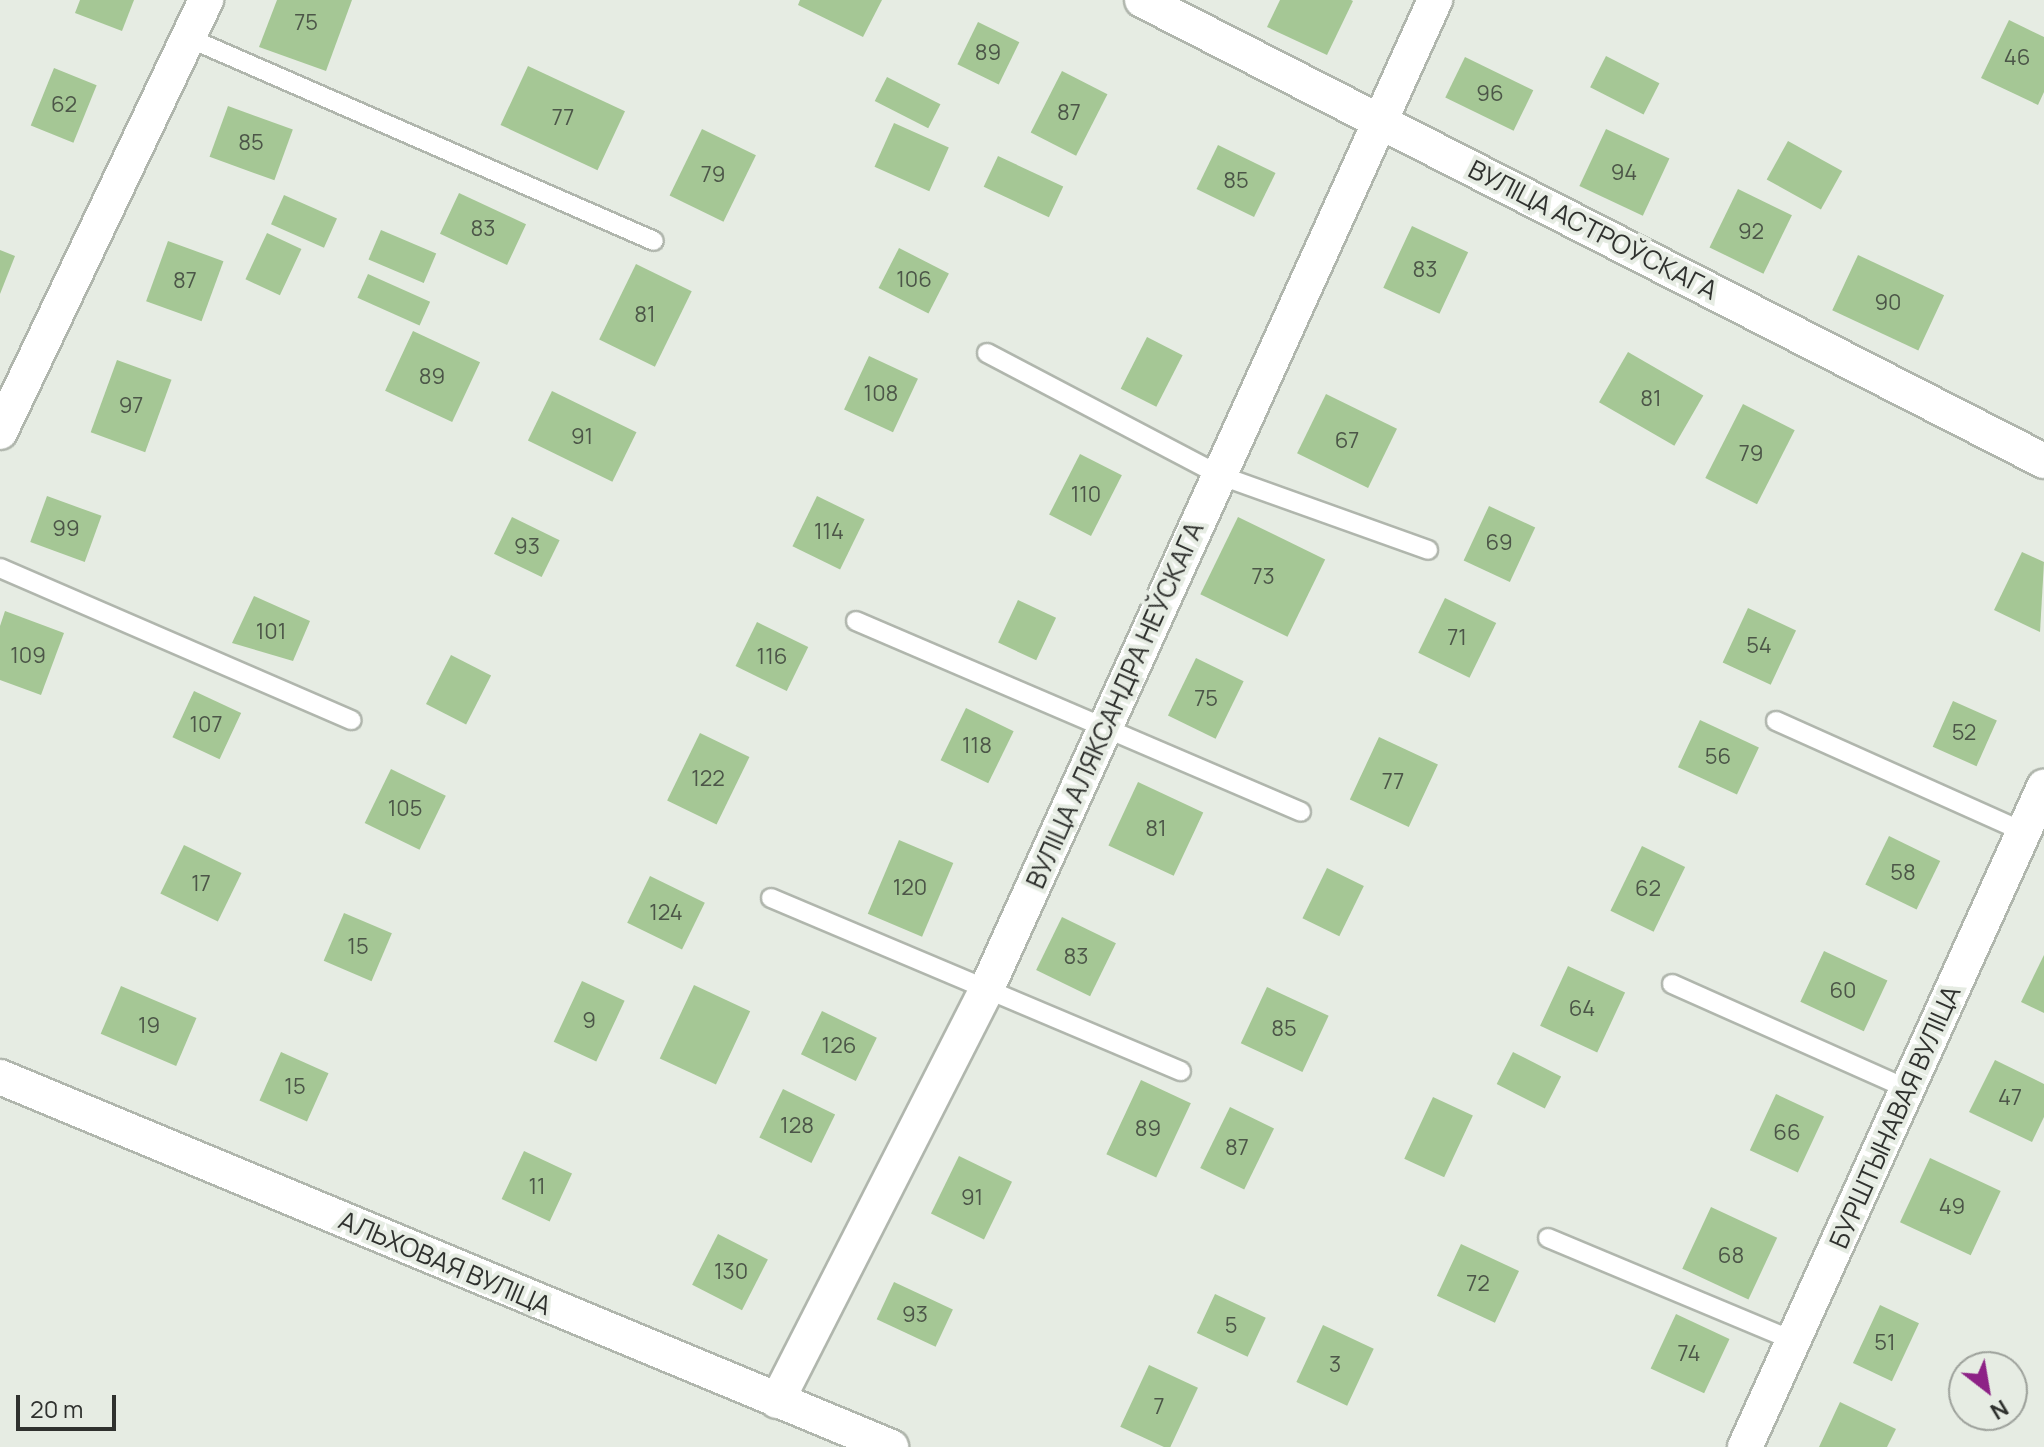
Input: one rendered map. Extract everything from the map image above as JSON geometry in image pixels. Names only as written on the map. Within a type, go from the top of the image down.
[{"type":"street","points":[[0,432],[206,0]]},
{"type":"street","name":"ВУЛІЦА АСТРОЎСКАГА","points":[[1142,0],[2044,461]]},
{"type":"street","name":"ВУЛІЦА АЛЯКСАНДРА НЕЎСКАГА","points":[[777,1401],[988,986],[1435,0]]},
{"type":"street","name":"БУРШТЫНАВАЯ ВУЛІЦА","points":[[1745,1447],[2044,787]]},
{"type":"street","name":"АЛЬХОВАЯ ВУЛІЦА","points":[[0,1077],[891,1447]]},
{"type":"lane","points":[[189,38],[654,241]]},
{"type":"lane","points":[[987,353],[1219,475],[1428,550]]},
{"type":"lane","points":[[0,568],[352,720]]},
{"type":"lane","points":[[856,621],[1301,812]]},
{"type":"lane","points":[[1776,721],[2024,832]]},
{"type":"lane","points":[[771,898],[988,986],[1181,1071]]},
{"type":"lane","points":[[1672,984],[1908,1089]]},
{"type":"lane","points":[[1548,1238],[1794,1341]]},
{"type":"building","points":[[80,0],[134,0],[122,31],[75,13]]},
{"type":"building","points":[[277,0],[352,0],[326,71],[259,47]]},
{"type":"building","points":[[800,0],[882,0],[863,37],[798,5]]},
{"type":"building","points":[[1280,0],[1353,1],[1327,55],[1267,27]]},
{"type":"building","points":[[2009,20],[2044,37],[2044,92],[2038,105],[1981,78]]},
{"type":"building","points":[[978,22],[1019,42],[999,84],[957,64]]},
{"type":"building","points":[[1606,56],[1659,83],[1644,114],[1590,87]]},
{"type":"building","points":[[1465,57],[1533,90],[1514,131],[1445,97]]},
{"type":"building","points":[[528,66],[625,111],[598,170],[501,125]]},
{"type":"building","points":[[54,68],[97,85],[73,143],[31,125]]},
{"type":"building","points":[[1062,71],[1107,94],[1076,156],[1031,132]]},
{"type":"building","points":[[887,77],[940,104],[928,128],[875,101]]},
{"type":"building","points":[[228,106],[293,130],[274,180],[210,157]]},
{"type":"building","points":[[894,123],[949,147],[929,191],[874,167]]},
{"type":"building","points":[[702,129],[756,155],[723,222],[670,196]]},
{"type":"building","points":[[1606,129],[1669,159],[1643,216],[1579,186]]},
{"type":"building","points":[[1788,141],[1842,171],[1821,210],[1767,179]]},
{"type":"building","points":[[1218,145],[1276,173],[1254,217],[1197,189]]},
{"type":"building","points":[[998,156],[1063,186],[1049,217],[984,187]]},
{"type":"building","points":[[1738,189],[1792,215],[1763,274],[1710,247]]},
{"type":"building","points":[[459,193],[526,224],[507,265],[440,234]]},
{"type":"building","points":[[284,195],[337,219],[324,248],[271,224]]},
{"type":"building","points":[[1412,226],[1468,252],[1439,314],[1383,288]]},
{"type":"building","points":[[381,230],[436,253],[424,283],[368,259]]},
{"type":"building","points":[[267,233],[301,249],[280,295],[245,279]]},
{"type":"building","points":[[168,241],[223,261],[202,321],[146,301]]},
{"type":"building","points":[[899,248],[949,273],[928,314],[879,288]]},
{"type":"building","points":[[0,250],[15,256],[0,294]]},
{"type":"building","points":[[1858,255],[1944,295],[1918,350],[1832,310]]},
{"type":"building","points":[[636,264],[692,291],[655,367],[599,339]]},
{"type":"building","points":[[368,274],[430,302],[420,325],[357,298]]},
{"type":"building","points":[[413,331],[480,362],[452,422],[385,391]]},
{"type":"building","points":[[1147,337],[1183,355],[1156,407],[1121,389]]},
{"type":"building","points":[[1628,352],[1703,396],[1674,446],[1599,402]]},
{"type":"building","points":[[869,356],[918,379],[893,432],[844,409]]},
{"type":"building","points":[[117,360],[172,380],[145,452],[91,432]]},
{"type":"building","points":[[552,391],[636,432],[612,482],[528,440]]},
{"type":"building","points":[[1326,394],[1397,429],[1368,488],[1297,453]]},
{"type":"building","points":[[1743,404],[1795,430],[1757,504],[1705,478]]},
{"type":"building","points":[[1080,454],[1122,475],[1091,536],[1049,515]]},
{"type":"building","points":[[47,496],[102,516],[85,562],[30,542]]},
{"type":"building","points":[[817,496],[865,519],[840,570],[792,546]]},
{"type":"building","points":[[1489,506],[1535,528],[1510,582],[1464,560]]},
{"type":"building","points":[[512,517],[560,540],[542,577],[494,554]]},
{"type":"building","points":[[1238,517],[1325,560],[1287,637],[1200,594]]},
{"type":"building","points":[[2022,552],[2044,562],[2040,632],[1994,610]]},
{"type":"building","points":[[254,596],[310,621],[293,661],[232,643]]},
{"type":"building","points":[[1445,598],[1496,623],[1469,678],[1418,653]]},
{"type":"building","points":[[1018,600],[1056,618],[1036,660],[998,643]]},
{"type":"building","points":[[1748,608],[1796,630],[1771,685],[1723,662]]},
{"type":"building","points":[[5,611],[64,633],[41,695],[0,680],[0,626]]},
{"type":"building","points":[[757,622],[808,647],[787,691],[736,666]]},
{"type":"building","points":[[451,655],[491,675],[466,724],[426,704]]},
{"type":"building","points":[[1196,658],[1244,681],[1216,739],[1168,716]]},
{"type":"building","points":[[194,691],[241,713],[220,759],[172,737]]},
{"type":"building","points":[[1953,701],[1997,721],[1977,766],[1933,747]]},
{"type":"building","points":[[966,708],[1014,731],[988,783],[941,760]]},
{"type":"building","points":[[1700,720],[1759,747],[1737,795],[1678,767]]},
{"type":"building","points":[[700,733],[749,757],[717,825],[667,800]]},
{"type":"building","points":[[1379,737],[1438,764],[1409,827],[1350,800]]},
{"type":"building","points":[[391,769],[446,796],[420,850],[365,823]]},
{"type":"building","points":[[1138,782],[1203,812],[1174,876],[1108,845]]},
{"type":"building","points":[[1889,836],[1940,861],[1917,910],[1865,885]]},
{"type":"building","points":[[899,840],[953,863],[922,937],[868,914]]},
{"type":"building","points":[[184,845],[242,873],[218,922],[160,894]]},
{"type":"building","points":[[1642,846],[1685,867],[1654,932],[1610,911]]},
{"type":"building","points":[[1327,868],[1364,886],[1339,936],[1302,918]]},
{"type":"building","points":[[650,876],[705,903],[682,949],[627,923]]},
{"type":"building","points":[[344,913],[392,933],[372,981],[324,961]]},
{"type":"building","points":[[1062,917],[1116,943],[1090,996],[1036,970]]},
{"type":"building","points":[[1824,951],[1887,981],[1864,1031],[1800,1002]]},
{"type":"building","points":[[2044,955],[2044,1013],[2021,1002]]},
{"type":"building","points":[[1568,966],[1625,993],[1597,1052],[1540,1026]]},
{"type":"building","points":[[582,981],[625,1001],[596,1062],[554,1042]]},
{"type":"building","points":[[694,985],[750,1011],[716,1085],[660,1058]]},
{"type":"building","points":[[121,986],[196,1018],[176,1066],[101,1034]]},
{"type":"building","points":[[1267,987],[1329,1016],[1302,1072],[1241,1043]]},
{"type":"building","points":[[822,1011],[877,1038],[856,1081],[801,1054]]},
{"type":"building","points":[[281,1052],[329,1073],[307,1122],[259,1100]]},
{"type":"building","points":[[1513,1052],[1561,1077],[1545,1109],[1497,1084]]},
{"type":"building","points":[[1995,1060],[2044,1084],[2044,1117],[2032,1142],[1969,1112]]},
{"type":"building","points":[[1141,1080],[1191,1103],[1156,1178],[1106,1154]]},
{"type":"building","points":[[783,1089],[835,1114],[811,1163],[759,1138]]},
{"type":"building","points":[[1776,1094],[1824,1116],[1798,1173],[1750,1150]]},
{"type":"building","points":[[1433,1097],[1473,1116],[1444,1177],[1404,1159]]},
{"type":"building","points":[[1230,1107],[1274,1128],[1244,1190],[1200,1168]]},
{"type":"building","points":[[524,1151],[572,1173],[550,1221],[502,1199]]},
{"type":"building","points":[[959,1156],[1012,1182],[984,1239],[931,1214]]},
{"type":"building","points":[[1930,1158],[2001,1191],[1971,1255],[1900,1222]]},
{"type":"building","points":[[1711,1207],[1777,1238],[1748,1299],[1682,1269]]},
{"type":"building","points":[[718,1234],[768,1259],[742,1310],[692,1285]]},
{"type":"building","points":[[1461,1244],[1519,1271],[1495,1323],[1437,1296]]},
{"type":"building","points":[[894,1282],[953,1309],[936,1347],[877,1319]]},
{"type":"building","points":[[1215,1294],[1266,1318],[1248,1357],[1197,1333]]},
{"type":"building","points":[[1880,1305],[1919,1323],[1892,1381],[1853,1363]]},
{"type":"building","points":[[1676,1314],[1729,1339],[1704,1393],[1651,1368]]},
{"type":"building","points":[[1323,1325],[1374,1349],[1347,1406],[1296,1382]]},
{"type":"building","points":[[1149,1365],[1198,1388],[1170,1447],[1164,1447],[1120,1427]]},
{"type":"building","points":[[1840,1402],[1896,1429],[1887,1447],[1819,1447]]}]
